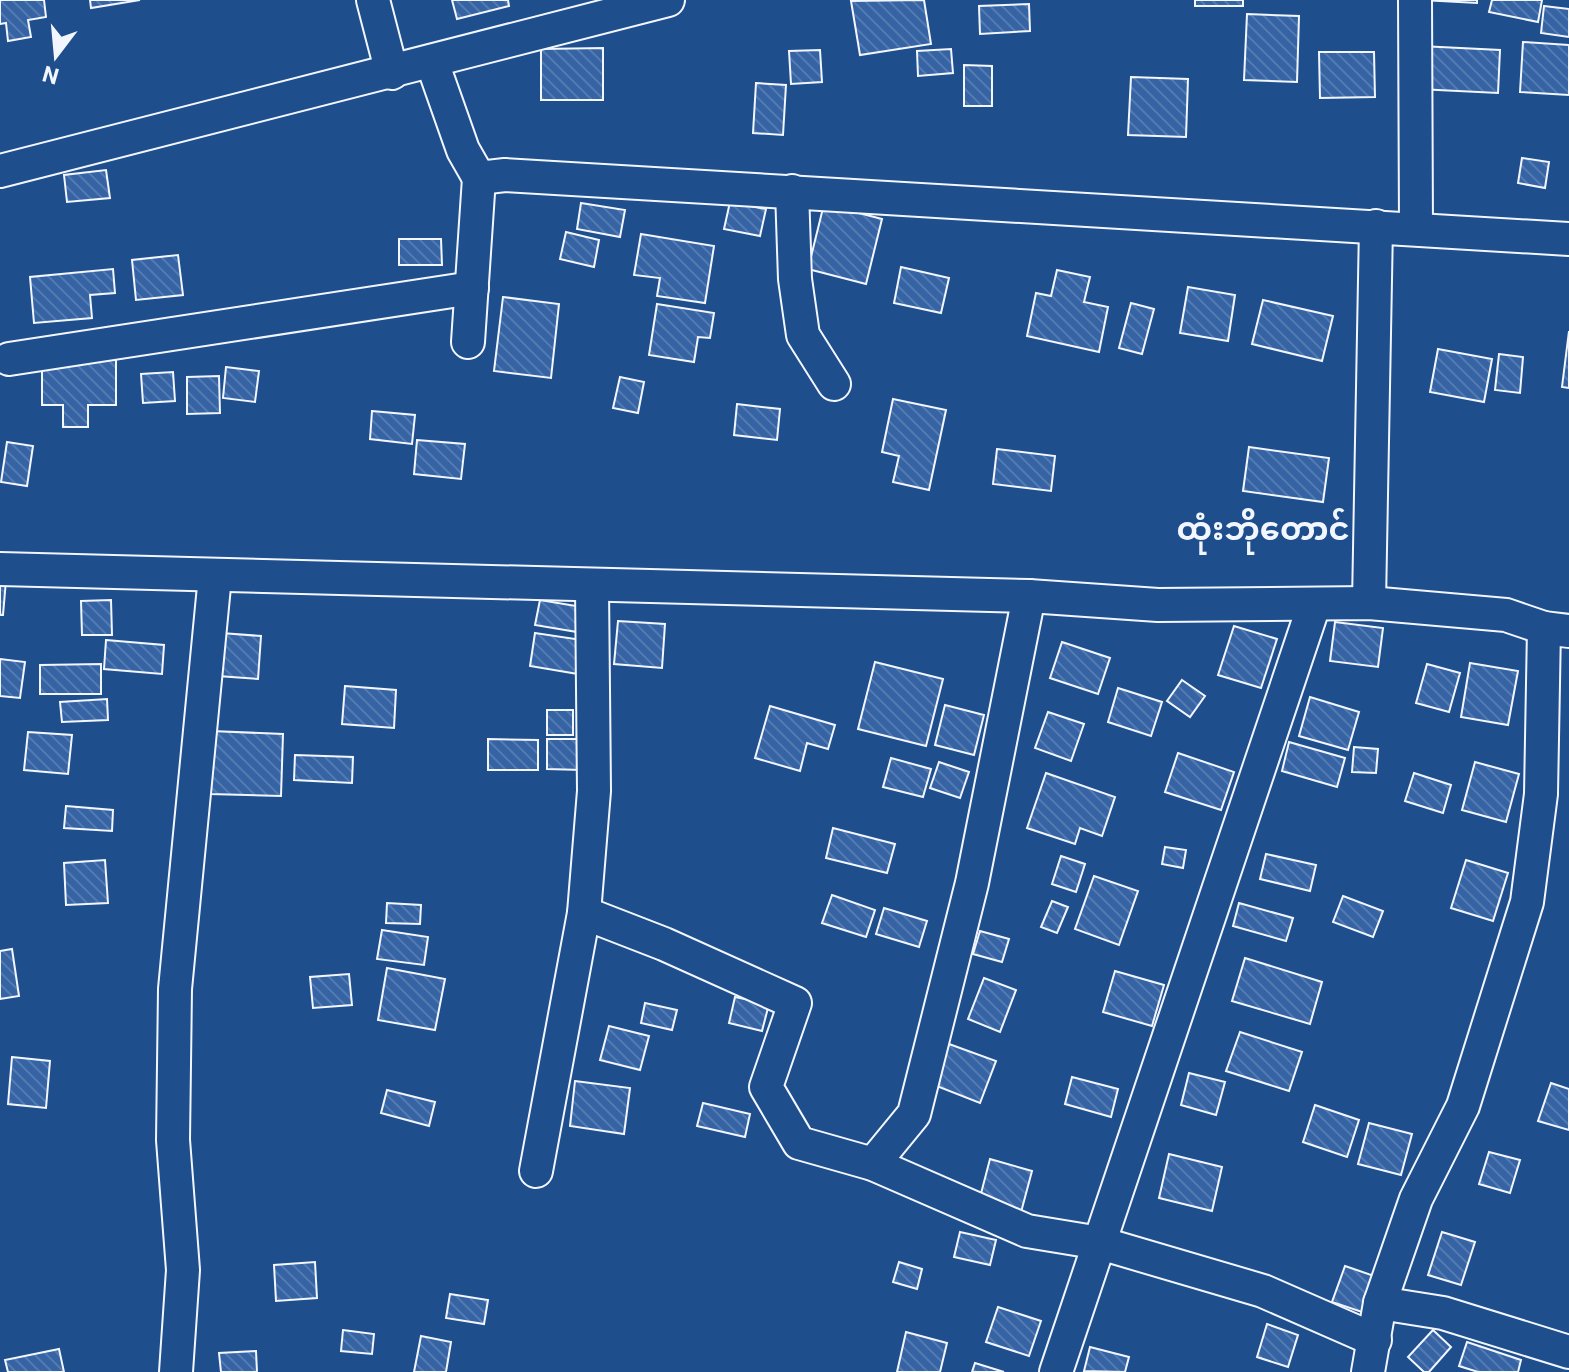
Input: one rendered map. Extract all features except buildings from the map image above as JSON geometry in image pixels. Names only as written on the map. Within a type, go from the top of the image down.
[{"type":"street","points":[[373,0],[392,73]]},
{"type":"street","points":[[0,171],[668,0]]},
{"type":"street","points":[[1415,0],[1416,227]]},
{"type":"street","points":[[432,62],[463,150],[479,178],[468,342]]},
{"type":"street","points":[[479,178],[505,175],[792,191],[1416,227],[1569,239]]},
{"type":"street","points":[[792,191],[795,279],[803,335],[834,384]]},
{"type":"street","points":[[1368,579],[1376,226]]},
{"type":"street","points":[[9,359],[472,288]]},
{"type":"street","points":[[0,569],[592,587],[1029,596],[1158,605],[1314,605],[1368,579],[1556,630],[1556,723],[1541,794],[1527,902],[1463,1106],[1416,1199],[1380,1303],[1368,1372]]},
{"type":"street","points":[[176,1372],[183,1270],[173,1140],[175,989],[215,576]]},
{"type":"street","points":[[536,1171],[584,913],[594,791],[592,587]]},
{"type":"street","points":[[873,1164],[914,1114],[972,883],[1029,596]]},
{"type":"street","points":[[1056,1372],[1314,605]]},
{"type":"street","points":[[584,913],[664,944],[795,1003],[766,1087],[799,1143],[873,1164],[1027,1231],[1100,1243],[1263,1291],[1375,1340]]},
{"type":"street","points":[[1380,1303],[1443,1313],[1569,1352]]},
{"type":"district","name":"ထုံးဘိုတောင်","points":[[1263,529]]}]
